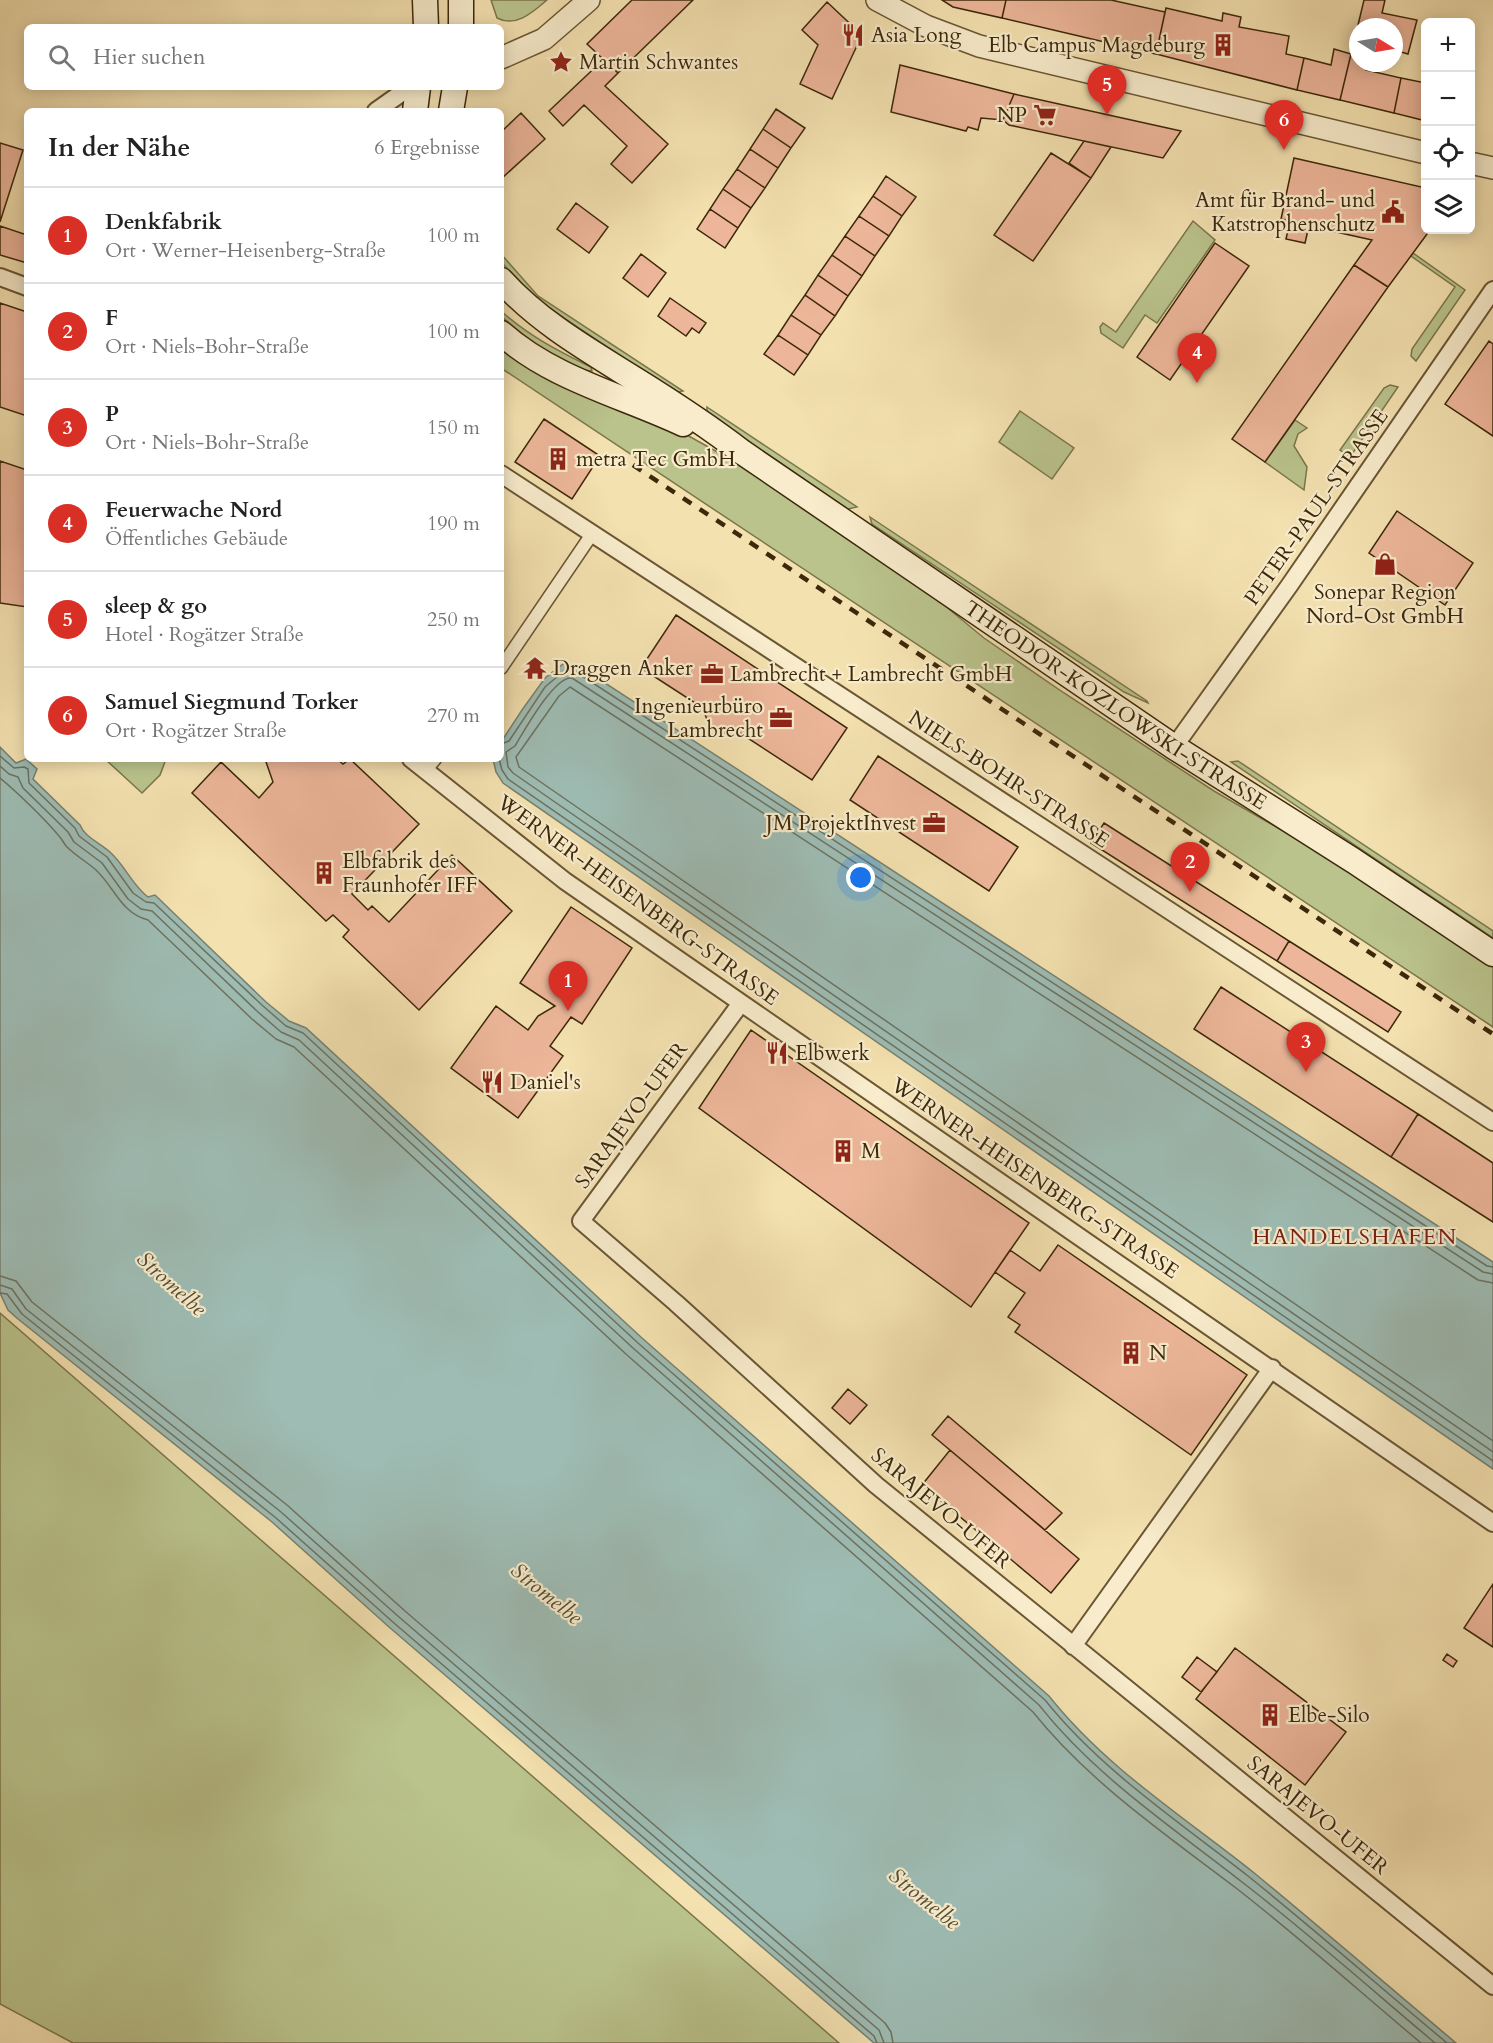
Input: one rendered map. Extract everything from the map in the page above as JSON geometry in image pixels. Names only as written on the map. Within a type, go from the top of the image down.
[{"type":"main road","points":[[425,0],[426,24]]},
{"type":"main road","points":[[461,0],[461,24]]},
{"type":"main road","points":[[415,108],[418,90]]},
{"type":"main road","points":[[452,108],[454,90]]},
{"type":"main road","name":"THEODOR-KOZLOWSKI-STRASSE","points":[[504,283],[547,322],[699,419],[742,452],[1174,747],[1354,861],[1493,954]]},
{"type":"main road","name":"THEODOR-KOZLOWSKI-STRASSE","points":[[504,335],[532,357],[571,378],[678,421],[742,452]]},
{"type":"street","points":[[504,57],[544,39],[589,0]]},
{"type":"street","points":[[877,0],[935,30],[979,46],[1421,152]]},
{"type":"street","points":[[380,108],[406,90]]},
{"type":"street","points":[[1475,164],[1493,168]]},
{"type":"street","points":[[0,277],[24,286]]},
{"type":"street","name":"PETER-PAUL-STRASSE","points":[[1174,747],[1289,586],[1493,290]]},
{"type":"street","name":"NIELS-BOHR-STRASSE","points":[[504,476],[1493,1122]]},
{"type":"street","points":[[504,664],[592,534]]},
{"type":"street","name":"WERNER-HEISENBERG-STRASSE","points":[[430,765],[557,875],[1493,1523]]},
{"type":"street","name":"SARAJEVO-UFER","points":[[741,1003],[581,1221],[876,1485],[1493,1986]]},
{"type":"street","points":[[1073,1646],[1272,1368]]},
{"type":"green space","points":[[491,0],[547,0],[524,17],[504,21],[497,18]]},
{"type":"green space","points":[[1193,221],[1215,240],[1157,323],[1145,315],[1123,348],[1101,333],[1100,327],[1103,323],[1116,332]]},
{"type":"green space","points":[[1413,253],[1465,290],[1416,361],[1411,356],[1412,349],[1455,287],[1411,256]]},
{"type":"green space","points":[[504,257],[538,296],[683,391],[676,393],[539,301],[504,265]]},
{"type":"green space","points":[[504,313],[544,342],[591,367],[592,371],[569,365],[556,358],[504,319]]},
{"type":"green space","points":[[504,350],[552,382],[678,430],[737,463],[926,590],[984,638],[1064,693],[1214,791],[1323,854],[1493,967],[1493,1027],[504,370]]},
{"type":"green space","points":[[1390,385],[1398,387],[1350,457],[1340,450],[1384,388]]},
{"type":"green space","points":[[707,407],[857,507],[848,509],[707,415]]},
{"type":"green space","points":[[1020,411],[1074,448],[1052,479],[999,442]]},
{"type":"green space","points":[[1295,420],[1307,428],[1298,434],[1294,446],[1307,467],[1304,490],[1265,462]]},
{"type":"green space","points":[[870,517],[1148,703],[1124,692],[872,524]]},
{"type":"green space","points":[[1238,761],[1493,931],[1493,938],[1231,762]]},
{"type":"green space","points":[[108,762],[165,762],[160,775],[142,793]]},
{"type":"green space","points":[[0,1313],[839,2043],[73,2043],[0,2004]]},
{"type":"water","points":[[563,664],[579,666],[1493,1262],[1493,1469],[503,783],[496,772],[494,762],[504,762],[504,737],[545,678]]},
{"type":"water","name":"Stromelbe","points":[[0,747],[16,763],[24,760],[37,769],[33,779],[80,825],[82,830],[116,858],[142,892],[148,897],[155,895],[266,1002],[289,1021],[306,1028],[642,1338],[1049,1696],[1095,1746],[1146,1790],[1253,1872],[1456,2043],[874,2043],[389,1627],[272,1522],[18,1319],[8,1310],[0,1293]]},
{"type":"building","points":[[632,0],[693,0],[618,73],[587,44]]},
{"type":"building","points":[[942,0],[1006,0],[1002,18],[953,7]]},
{"type":"building","points":[[1006,0],[1111,0],[1165,12],[1156,54],[1002,18]]},
{"type":"building","points":[[1364,0],[1385,0],[1382,13],[1417,20],[1408,54],[1403,53],[1403,18],[1360,18]]},
{"type":"building","points":[[827,2],[862,35],[832,99],[800,84],[818,45],[802,30]]},
{"type":"building","name":"Elb Campus Magdeburg","points":[[1166,8],[1222,21],[1223,13],[1241,17],[1239,27],[1289,36],[1286,54],[1304,58],[1297,90],[1156,54]]},
{"type":"building","points":[[1334,49],[1349,53],[1340,100],[1297,90],[1304,58],[1331,65]]},
{"type":"building","points":[[604,59],[618,73],[605,86],[668,144],[632,183],[611,164],[627,146],[584,105],[563,126],[549,111]]},
{"type":"building","points":[[1349,62],[1349,72],[1375,72],[1401,78],[1394,113],[1340,100]]},
{"type":"building","points":[[900,65],[1014,94],[1003,120],[981,118],[978,130],[968,127],[966,131],[891,112]]},
{"type":"building","points":[[1401,78],[1421,82],[1421,120],[1394,113]]},
{"type":"building","points":[[1014,94],[1181,131],[1163,158],[1009,125],[1003,120]]},
{"type":"building","points":[[776,109],[805,128],[791,148],[763,129]]},
{"type":"building","points":[[521,113],[545,139],[504,176],[504,129]]},
{"type":"building","points":[[763,129],[791,148],[778,168],[750,149]]},
{"type":"building","points":[[1084,141],[1111,147],[1091,178],[1069,163]]},
{"type":"building","points":[[0,143],[23,150],[0,222]]},
{"type":"building","points":[[750,149],[778,168],[765,188],[737,169]]},
{"type":"building","points":[[1051,153],[1091,178],[1033,261],[994,235]]},
{"type":"building","points":[[1294,158],[1421,187],[1421,234],[1427,234],[1388,287],[1354,265],[1372,240],[1309,226],[1305,243],[1286,239],[1290,221],[1281,219]]},
{"type":"building","points":[[737,169],[765,188],[751,208],[723,189]]},
{"type":"building","points":[[886,176],[916,197],[902,216],[873,196]]},
{"type":"building","points":[[723,189],[751,208],[738,228],[710,209]]},
{"type":"building","points":[[873,196],[902,216],[889,236],[859,216]]},
{"type":"building","points":[[576,203],[608,227],[589,253],[557,229]]},
{"type":"building","points":[[710,209],[738,228],[725,248],[697,229]]},
{"type":"building","points":[[859,216],[889,236],[875,256],[845,236]]},
{"type":"building","points":[[0,226],[24,234],[24,262],[0,255]]},
{"type":"building","points":[[845,236],[875,256],[862,276],[832,255]]},
{"type":"building","points":[[1215,243],[1249,266],[1170,380],[1137,357]]},
{"type":"building","points":[[641,254],[666,273],[648,297],[623,278]]},
{"type":"building","points":[[832,255],[862,276],[848,296],[818,275]]},
{"type":"building","points":[[1354,265],[1388,287],[1265,462],[1232,439]]},
{"type":"building","points":[[818,275],[848,296],[835,316],[805,295]]},
{"type":"building","points":[[805,295],[835,316],[821,335],[791,315]]},
{"type":"building","points":[[670,298],[706,323],[699,333],[692,328],[686,336],[658,316]]},
{"type":"building","points":[[0,303],[24,311],[24,415],[0,407]]},
{"type":"building","points":[[791,315],[821,335],[808,355],[778,335]]},
{"type":"building","points":[[778,335],[808,355],[794,375],[764,354]]},
{"type":"building","points":[[1489,341],[1493,344],[1493,436],[1445,404]]},
{"type":"building","name":"metra Tec GmbH","points":[[544,419],[600,456],[572,499],[515,462]]},
{"type":"building","points":[[0,461],[24,469],[24,607],[0,603]]},
{"type":"building","points":[[1397,511],[1473,563],[1445,605],[1369,553]]},
{"type":"building","points":[[676,615],[847,728],[812,780],[737,731],[732,736],[709,726],[703,708],[641,668]]},
{"type":"building","points":[[878,756],[1018,847],[989,891],[850,800]]},
{"type":"building","name":"Elbfabrik des Fraunhofer IFF","points":[[221,762],[259,798],[273,782],[266,762],[341,762],[343,764],[353,762],[419,824],[352,894],[368,910],[372,906],[389,922],[452,855],[512,911],[419,1010],[343,937],[349,930],[333,915],[326,921],[192,793]]},
{"type":"building","points":[[1104,823],[1289,941],[1277,961],[1091,843]]},
{"type":"building","points":[[571,907],[632,948],[582,1024],[571,1017],[550,1046],[563,1056],[518,1118],[451,1068],[496,1006],[528,1030],[538,1016],[555,1006],[520,983]]},
{"type":"building","points":[[1289,941],[1401,1012],[1388,1032],[1277,961]]},
{"type":"building","points":[[1221,987],[1418,1114],[1391,1157],[1194,1029]]},
{"type":"building","name":"M","points":[[751,1030],[1029,1223],[971,1307],[699,1108]]},
{"type":"building","points":[[1418,1114],[1493,1163],[1493,1222],[1391,1157]]},
{"type":"building","name":"N","points":[[1058,1245],[1247,1375],[1191,1455],[1015,1332],[1020,1325],[1008,1317],[1025,1293],[995,1272],[1010,1250],[1040,1271]]},
{"type":"building","points":[[848,1389],[867,1405],[850,1424],[832,1408]]},
{"type":"building","points":[[948,1416],[1062,1513],[1045,1530],[932,1435]]},
{"type":"building","points":[[950,1450],[1079,1559],[1051,1593],[922,1485]]},
{"type":"building","points":[[1493,1584],[1493,1647],[1464,1628]]},
{"type":"building","name":"Elbe-Silo","points":[[1235,1648],[1346,1732],[1305,1785],[1196,1699]]},
{"type":"building","points":[[1447,1654],[1457,1661],[1453,1667],[1443,1660]]},
{"type":"building","points":[[1197,1657],[1217,1672],[1201,1692],[1182,1677]]},
{"type":"railway","points":[[633,465],[1493,1034]]},
{"type":"place","name":"Asia Long","points":[[853,35]]},
{"type":"place","name":"Elb Campus Magdeburg","points":[[1223,45]]},
{"type":"place","name":"Martin Schwantes","points":[[561,62]]},
{"type":"place","name":"NP","points":[[1045,115]]},
{"type":"place","name":"sleep & go","points":[[1107,115]]},
{"type":"place","name":"Samuel Siegmund Torker","points":[[1284,150]]},
{"type":"place","name":"Amt für Brand- und Katstrophenschutz","points":[[1393,212]]},
{"type":"place","name":"Feuerwache Nord","points":[[1197,383]]},
{"type":"place","name":"metra Tec GmbH","points":[[558,459]]},
{"type":"place","name":"Sonepar Region Nord-Ost GmbH","points":[[1385,564]]},
{"type":"place","name":"Draggen Anker","points":[[535,668]]},
{"type":"place","name":"Lambrecht + Lambrecht GmbH","points":[[712,674]]},
{"type":"place","name":"Ingenieurbüro Lambrecht","points":[[781,718]]},
{"type":"place","name":"JM ProjektInvest","points":[[934,823]]},
{"type":"place","name":"Elbfabrik des Fraunhofer IFF","points":[[324,873]]},
{"type":"place","name":"F","points":[[1190,892]]},
{"type":"place","name":"Denkfabrik","points":[[568,1011]]},
{"type":"place","name":"Elbwerk","points":[[777,1053]]},
{"type":"place","name":"P","points":[[1306,1072]]},
{"type":"place","name":"Daniel's","points":[[492,1082]]},
{"type":"place","name":"M","points":[[843,1151]]},
{"type":"place","name":"N","points":[[1131,1353]]},
{"type":"place","name":"Elbe-Silo","points":[[1270,1715]]},
{"type":"district","name":"HANDELSHAFEN","points":[[1355,1236]]}]
